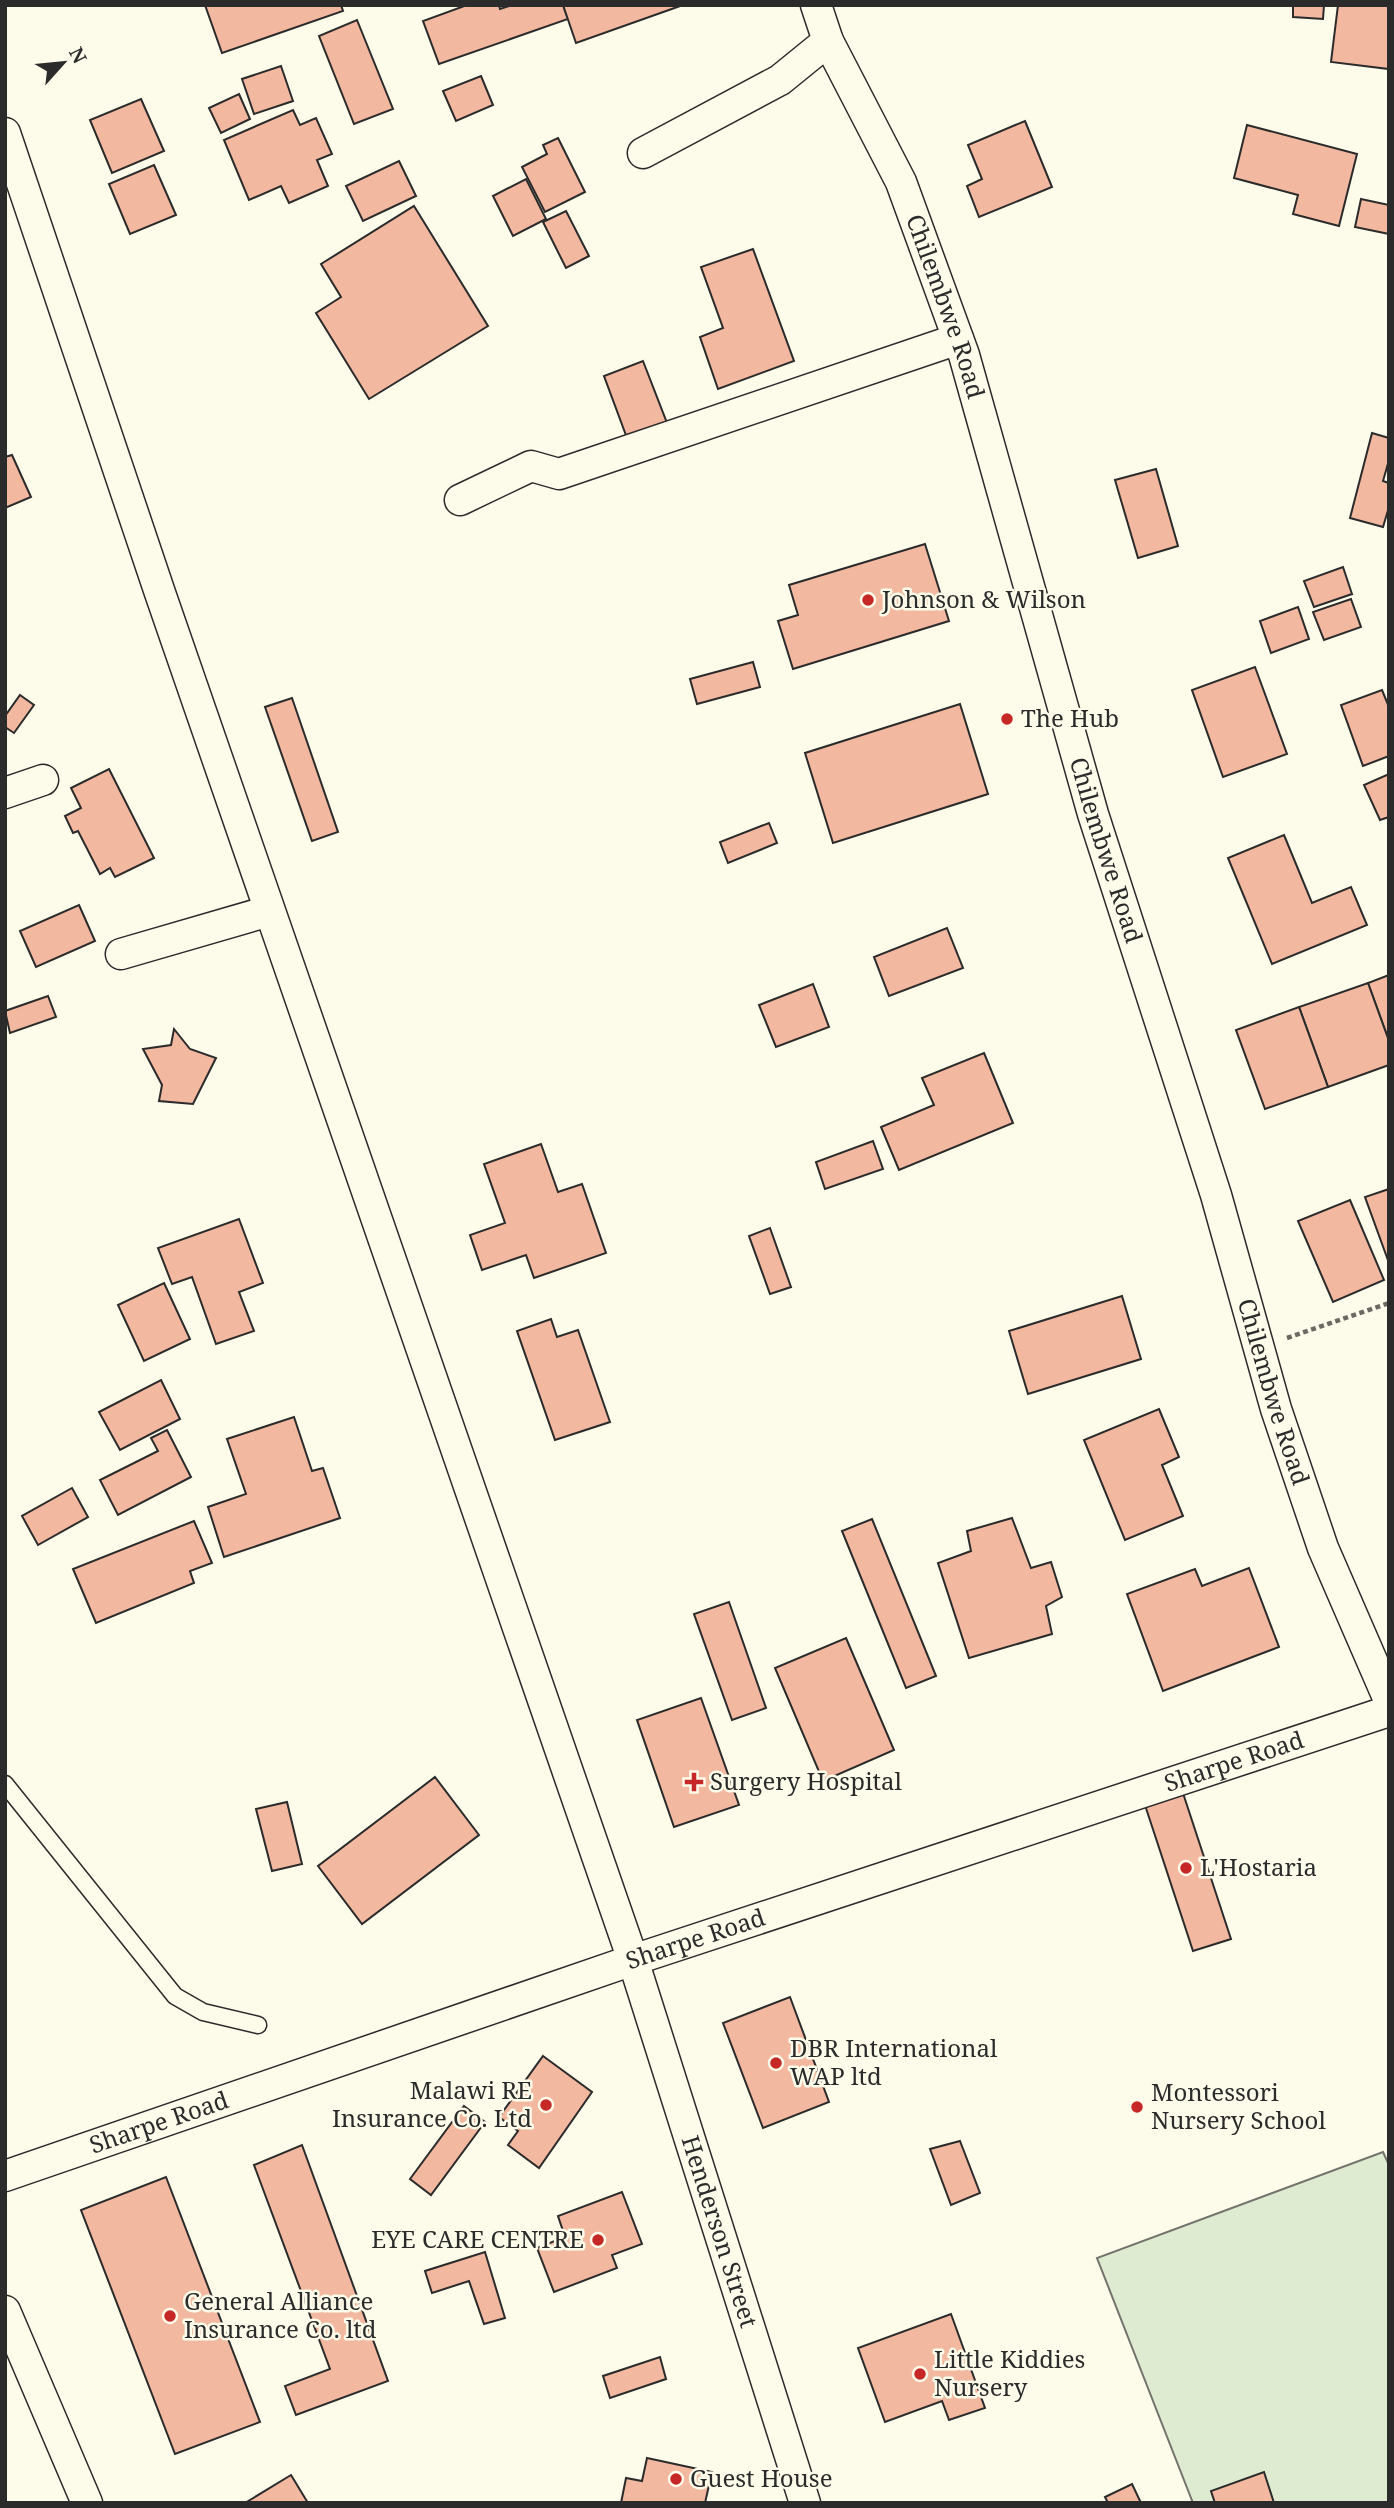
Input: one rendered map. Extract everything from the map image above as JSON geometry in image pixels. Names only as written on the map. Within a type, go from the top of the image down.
[{"type":"street","name":"Chilembwe Road","points":[[816,5],[828,41],[901,182],[958,339],[1093,814],[1216,1195],[1259,1348],[1323,1548],[1389,1700]]},
{"type":"street","points":[[643,153],[780,80],[828,41]]},
{"type":"street","name":"Henderson Street","points":[[5,133],[269,911],[633,1960],[805,2503]]},
{"type":"street","points":[[460,500],[531,466],[559,474],[958,339]]},
{"type":"street","points":[[5,793],[43,780]]},
{"type":"street","points":[[121,954],[269,911]]},
{"type":"street","name":"Sharpe Road","points":[[5,2176],[633,1960],[1389,1711]]},
{"type":"street","points":[[5,2311],[87,2503]]},
{"type":"lane","points":[[5,1784],[175,1996],[203,2012],[258,2025]]},
{"type":"path","points":[[1259,1348],[1389,1303]]},
{"type":"green space","points":[[1383,2152],[1389,2165],[1389,2503],[1193,2503],[1097,2258]]},
{"type":"building","points":[[205,5],[341,5],[343,11],[222,53]]},
{"type":"building","points":[[467,5],[499,5],[500,9],[512,5],[563,5],[568,19],[439,64],[423,21]]},
{"type":"building","points":[[563,5],[683,5],[576,43]]},
{"type":"building","points":[[1293,5],[1324,5],[1323,19],[1293,17]]},
{"type":"building","points":[[1338,5],[1389,5],[1389,69],[1331,62]]},
{"type":"building","points":[[357,20],[393,109],[354,124],[319,36]]},
{"type":"building","points":[[281,66],[293,101],[254,114],[242,79]]},
{"type":"building","points":[[481,76],[493,105],[456,121],[443,91]]},
{"type":"building","points":[[239,94],[250,119],[221,133],[209,108]]},
{"type":"building","points":[[141,99],[164,151],[112,173],[90,120]]},
{"type":"building","points":[[293,110],[300,125],[316,118],[332,154],[317,160],[328,186],[289,203],[281,186],[249,200],[224,140]]},
{"type":"building","points":[[1025,121],[1052,187],[979,217],[967,186],[982,179],[968,145]]},
{"type":"building","points":[[1247,125],[1357,154],[1339,226],[1293,214],[1298,195],[1234,178]]},
{"type":"building","points":[[558,138],[585,192],[545,212],[522,167],[547,154],[543,145]]},
{"type":"building","points":[[399,161],[416,196],[363,221],[346,186]]},
{"type":"building","points":[[154,165],[176,215],[130,234],[109,184]]},
{"type":"building","points":[[526,179],[546,219],[513,236],[493,196]]},
{"type":"building","points":[[1361,199],[1389,205],[1389,234],[1355,227]]},
{"type":"building","points":[[414,206],[488,326],[369,399],[316,313],[341,297],[321,264]]},
{"type":"building","points":[[566,211],[589,256],[566,268],[543,222]]},
{"type":"building","points":[[753,249],[794,361],[718,389],[700,337],[723,328],[701,267]]},
{"type":"building","points":[[643,361],[667,423],[627,438],[604,376]]},
{"type":"building","points":[[1372,433],[1389,438],[1389,460],[1383,481],[1389,483],[1389,507],[1383,527],[1350,518]]},
{"type":"building","points":[[12,455],[31,497],[5,508],[5,457]]},
{"type":"building","points":[[1156,469],[1178,546],[1138,558],[1115,480]]},
{"type":"building","name":"Johnson & Wilson","points":[[925,544],[949,621],[793,669],[778,621],[798,615],[789,585]]},
{"type":"building","points":[[1343,567],[1352,594],[1314,607],[1304,581]]},
{"type":"building","points":[[1351,599],[1361,627],[1324,640],[1313,612]]},
{"type":"building","points":[[1298,607],[1309,639],[1271,653],[1260,621]]},
{"type":"building","points":[[753,662],[760,687],[697,704],[690,679]]},
{"type":"building","points":[[1255,667],[1287,754],[1223,777],[1192,690]]},
{"type":"building","points":[[1382,690],[1389,707],[1389,756],[1363,766],[1341,705]]},
{"type":"building","points":[[20,695],[34,705],[14,733],[5,727],[5,716]]},
{"type":"building","points":[[292,698],[338,832],[312,841],[265,707]]},
{"type":"building","points":[[960,704],[988,794],[833,843],[805,753]]},
{"type":"building","points":[[109,769],[154,858],[115,877],[110,868],[100,874],[78,831],[73,833],[65,816],[81,808],[71,788]]},
{"type":"building","points":[[1389,774],[1389,817],[1380,820],[1364,785]]},
{"type":"building","points":[[769,823],[777,843],[728,863],[720,842]]},
{"type":"building","points":[[1284,835],[1312,903],[1351,887],[1367,925],[1272,964],[1228,858]]},
{"type":"building","points":[[79,905],[95,941],[36,967],[20,931]]},
{"type":"building","points":[[947,928],[963,968],[889,996],[874,957]]},
{"type":"building","points":[[1389,975],[1389,1041],[1368,983]]},
{"type":"building","points":[[1368,983],[1389,1041],[1389,1065],[1328,1087],[1299,1007]]},
{"type":"building","points":[[813,984],[829,1027],[776,1047],[759,1005]]},
{"type":"building","points":[[48,996],[56,1017],[10,1033],[5,1011]]},
{"type":"building","points":[[1299,1007],[1328,1087],[1265,1109],[1236,1030]]},
{"type":"building","points":[[174,1029],[190,1049],[216,1058],[193,1104],[159,1101],[162,1085],[143,1049],[171,1045]]},
{"type":"building","points":[[984,1053],[1013,1123],[899,1170],[881,1127],[934,1105],[922,1078]]},
{"type":"building","points":[[873,1141],[883,1169],[825,1189],[816,1162]]},
{"type":"building","points":[[541,1144],[558,1192],[582,1184],[606,1253],[534,1278],[526,1255],[482,1270],[470,1235],[505,1223],[484,1164]]},
{"type":"building","points":[[1389,1189],[1389,1263],[1365,1197]]},
{"type":"building","points":[[1350,1200],[1384,1280],[1333,1302],[1298,1221]]},
{"type":"building","points":[[239,1219],[263,1283],[239,1292],[254,1331],[216,1344],[192,1277],[172,1284],[158,1248]]},
{"type":"building","points":[[770,1228],[791,1287],[770,1294],[749,1236]]},
{"type":"building","points":[[164,1283],[190,1339],[144,1361],[118,1305]]},
{"type":"building","points":[[1122,1296],[1141,1359],[1028,1394],[1009,1331]]},
{"type":"building","points":[[551,1319],[557,1337],[578,1330],[610,1422],[555,1440],[517,1331]]},
{"type":"building","points":[[161,1380],[180,1419],[120,1450],[99,1412]]},
{"type":"building","points":[[1159,1409],[1179,1457],[1162,1465],[1183,1516],[1125,1540],[1084,1440]]},
{"type":"building","points":[[294,1417],[312,1471],[323,1468],[340,1518],[224,1557],[208,1507],[246,1494],[227,1439]]},
{"type":"building","points":[[167,1430],[191,1477],[118,1515],[100,1480],[158,1451],[151,1438]]},
{"type":"building","points":[[72,1488],[88,1517],[38,1545],[22,1516]]},
{"type":"building","points":[[1012,1518],[1031,1568],[1051,1562],[1062,1597],[1046,1606],[1052,1634],[969,1658],[938,1563],[971,1551],[967,1531]]},
{"type":"building","points":[[872,1519],[936,1676],[906,1688],[842,1531]]},
{"type":"building","points":[[194,1521],[212,1563],[190,1571],[194,1583],[96,1623],[73,1569]]},
{"type":"building","points":[[1249,1568],[1279,1647],[1163,1691],[1127,1594],[1195,1569],[1202,1586]]},
{"type":"building","points":[[729,1602],[766,1708],[732,1720],[694,1614]]},
{"type":"building","points":[[846,1638],[894,1750],[823,1781],[775,1668]]},
{"type":"building","name":"Surgery Hospital","points":[[701,1698],[739,1805],[674,1827],[637,1720]]},
{"type":"building","points":[[435,1777],[479,1835],[362,1924],[318,1866]]},
{"type":"building","name":"L'Hostaria","points":[[1180,1784],[1231,1939],[1193,1951],[1142,1796]]},
{"type":"building","points":[[287,1802],[302,1864],[272,1871],[256,1809]]},
{"type":"building","name":"DBR International WAP ltd","points":[[790,1997],[829,2102],[763,2128],[723,2023]]},
{"type":"building","name":"Malawi RE Insurance Co. Ltd","points":[[543,2056],[592,2092],[539,2168],[508,2145],[518,2131],[499,2117]]},
{"type":"building","name":"Malawi RE Insurance Co. Ltd","points":[[464,2106],[485,2122],[431,2195],[410,2179]]},
{"type":"building","points":[[960,2141],[980,2193],[951,2205],[930,2149]]},
{"type":"building","name":"General Alliance Insurance Co. ltd","points":[[302,2145],[388,2381],[296,2415],[285,2386],[330,2369],[254,2165]]},
{"type":"building","name":"General Alliance Insurance Co. ltd","points":[[166,2177],[260,2422],[175,2454],[81,2210]]},
{"type":"building","name":"EYE CARE CENTRE","points":[[622,2192],[642,2244],[612,2255],[617,2268],[554,2292],[537,2248],[565,2237],[558,2216]]},
{"type":"building","name":"EYE CARE CENTRE","points":[[485,2252],[505,2318],[484,2324],[469,2281],[432,2293],[425,2271]]},
{"type":"building","name":"Little Kiddies Nursery","points":[[951,2314],[985,2408],[949,2420],[942,2401],[885,2422],[858,2348]]},
{"type":"building","points":[[660,2357],[666,2379],[610,2398],[603,2376]]},
{"type":"building","name":"Guest House","points":[[647,2458],[712,2472],[705,2503],[621,2503],[626,2478],[642,2481]]},
{"type":"building","points":[[1264,2472],[1274,2503],[1215,2503],[1211,2491]]},
{"type":"building","points":[[291,2475],[308,2503],[245,2503]]},
{"type":"building","points":[[1132,2484],[1141,2503],[1108,2503],[1105,2497]]},
{"type":"place","name":"Johnson & Wilson","points":[[868,600]]},
{"type":"place","name":"The Hub","points":[[1007,719]]},
{"type":"place","name":"Surgery Hospital","points":[[694,1782]]},
{"type":"place","name":"L'Hostaria","points":[[1186,1868]]},
{"type":"place","name":"DBR International WAP ltd","points":[[776,2063]]},
{"type":"place","name":"Malawi RE Insurance Co. Ltd","points":[[546,2105]]},
{"type":"place","name":"Montessori Nursery School","points":[[1137,2107]]},
{"type":"place","name":"EYE CARE CENTRE","points":[[598,2240]]},
{"type":"place","name":"General Alliance Insurance Co. ltd","points":[[170,2316]]},
{"type":"place","name":"Little Kiddies Nursery","points":[[920,2374]]},
{"type":"place","name":"Guest House","points":[[676,2479]]}]
